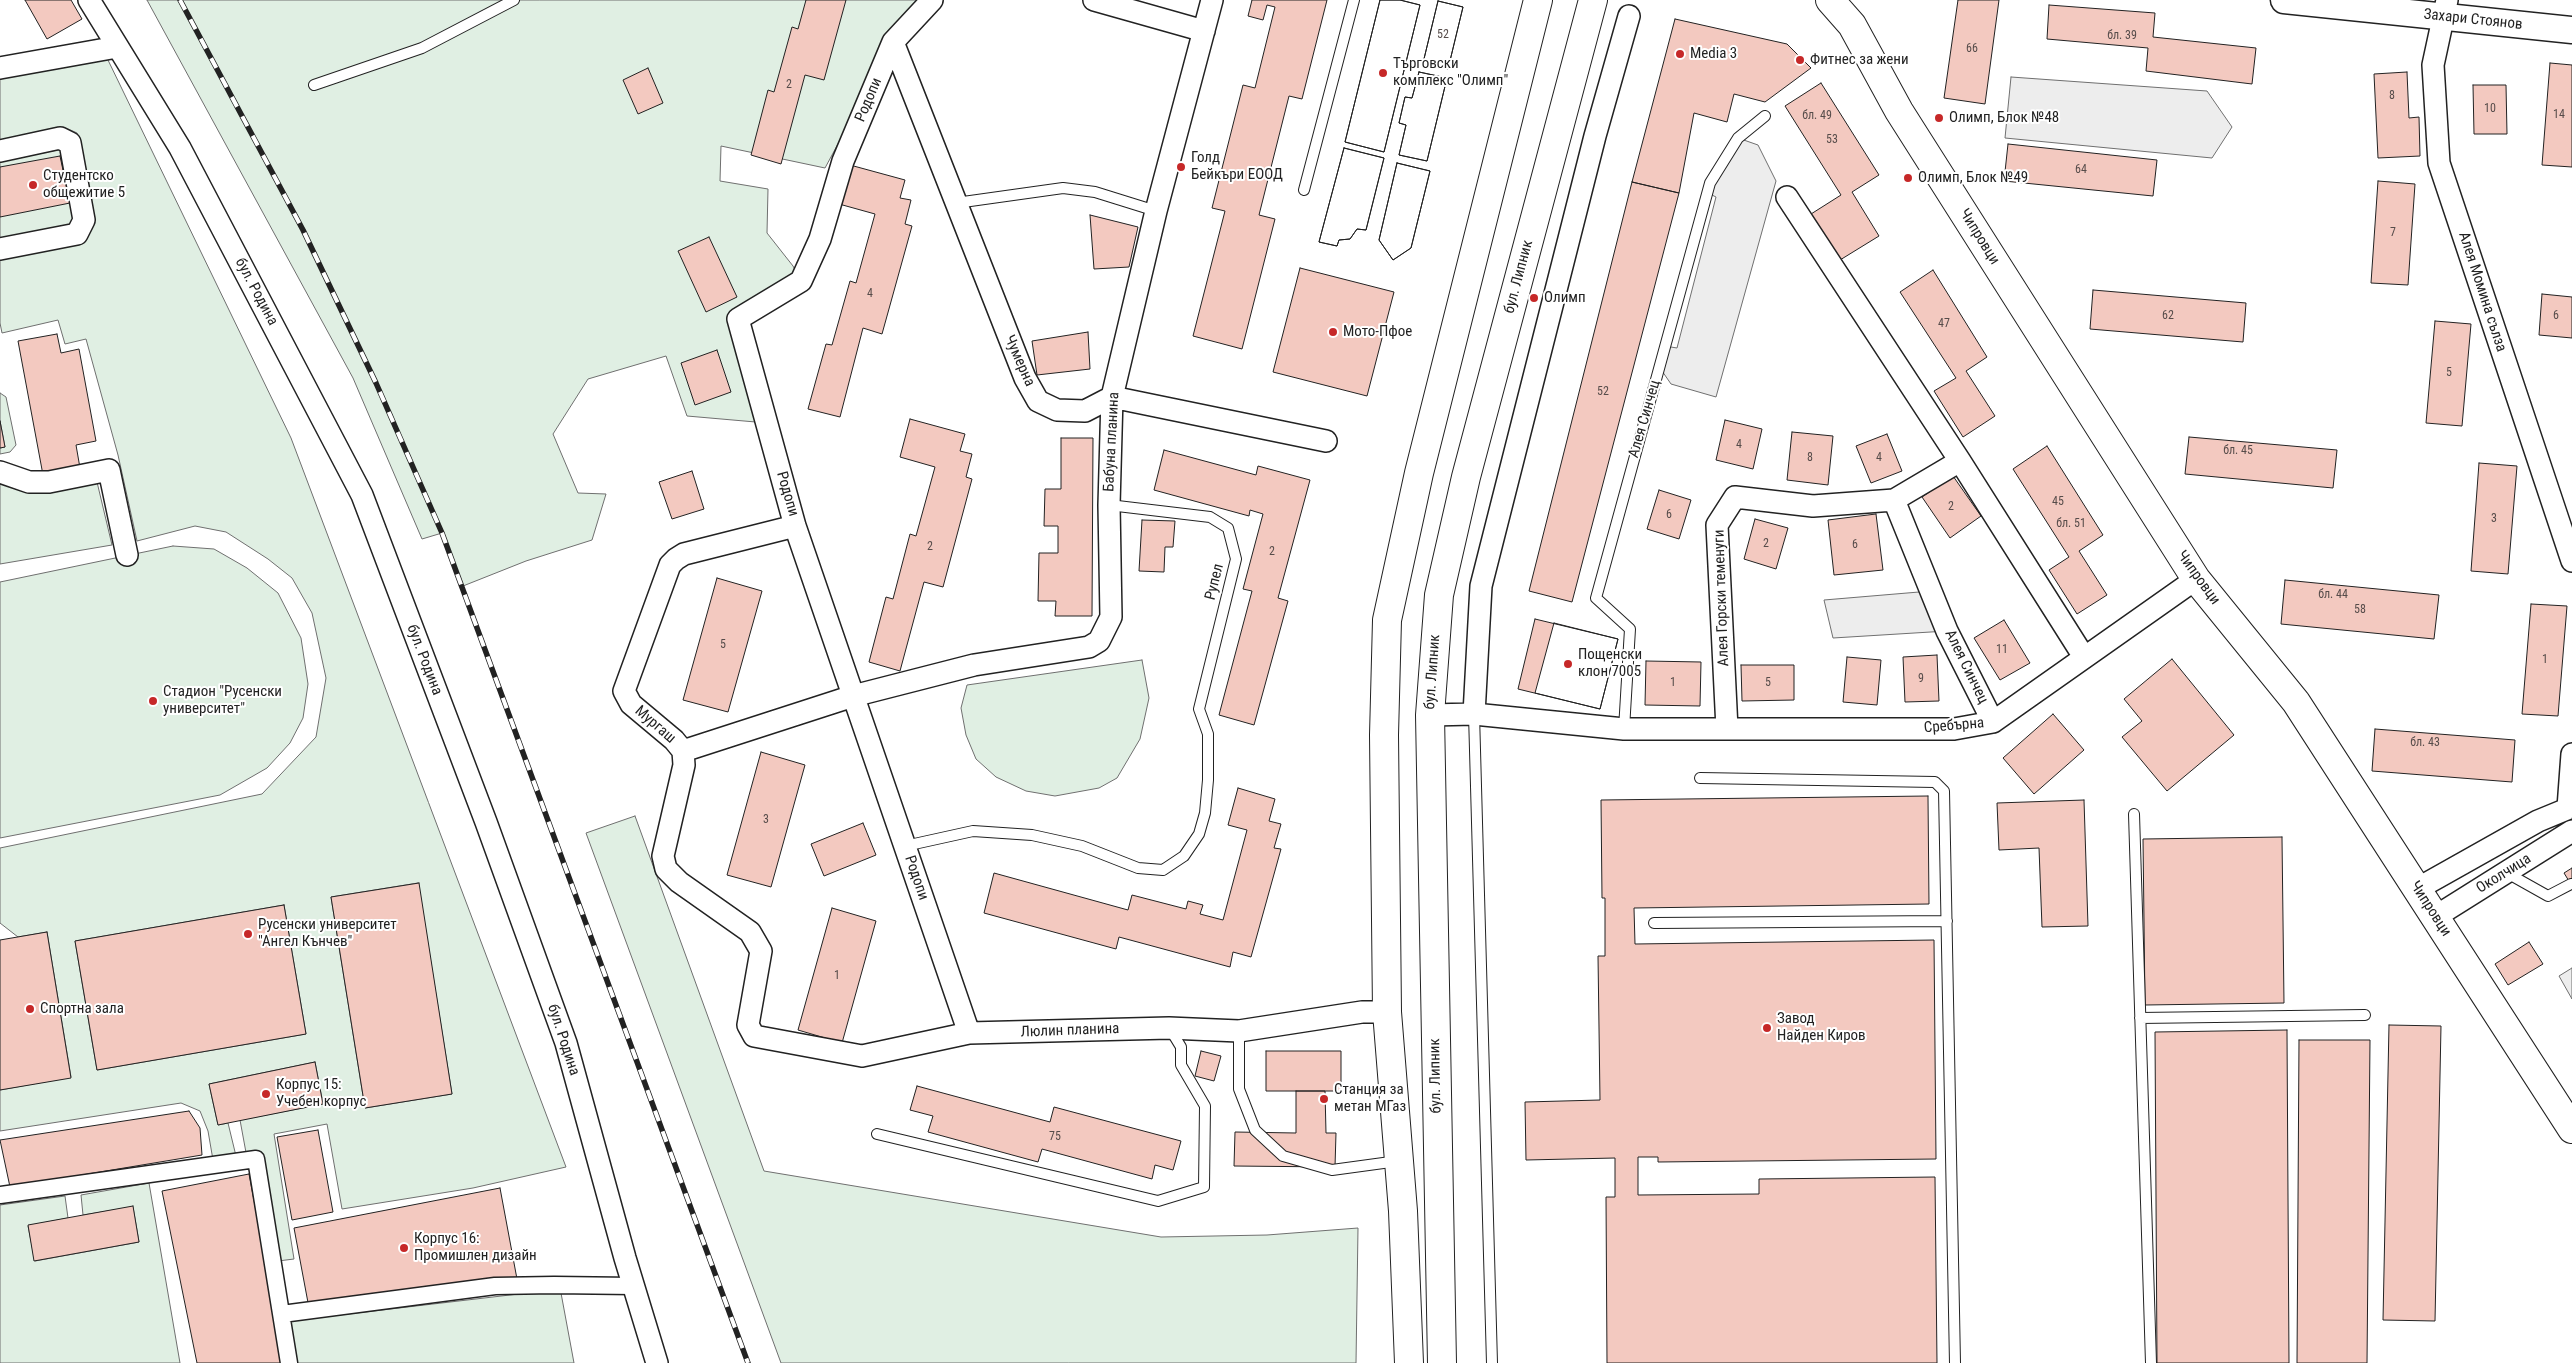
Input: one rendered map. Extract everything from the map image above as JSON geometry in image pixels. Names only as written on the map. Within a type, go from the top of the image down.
[{"type":"main road","points":[[1409,1363],[1399,1161],[1387,1012],[1384,735],[1388,620],[1419,473],[1538,0]]},
{"type":"main road","name":"бул. Липник","points":[[1442,1363],[1430,715],[1438,595],[1466,477],[1592,0]]},
{"type":"main road","name":"Чипровци","points":[[1840,4],[1899,111],[2196,579],[2296,702],[2572,1129]]},
{"type":"street","name":"бул. Родина","points":[[89,0],[180,148],[362,494],[483,813],[566,1043],[657,1363]]},
{"type":"street","name":"Родопи","points":[[932,0],[893,42],[843,161],[820,239],[801,281],[738,319],[796,526],[969,1033]]},
{"type":"street","points":[[1094,0],[1204,31]]},
{"type":"street","name":"Бабуна планина","points":[[683,752],[853,696],[974,665],[1089,647],[1099,641],[1112,617],[1109,505],[1112,397],[1156,211],[1212,0]]},
{"type":"street","name":"Захари Стоянов","points":[[2284,0],[2445,9],[2572,30]]},
{"type":"street","name":"Алея Момина сълза","points":[[2445,9],[2433,65],[2439,163],[2572,561]]},
{"type":"street","points":[[1474,714],[1481,586],[1595,136],[1629,16]]},
{"type":"street","name":"Чумерна","points":[[893,42],[954,203],[1025,378],[1038,400],[1057,410],[1085,411],[1112,397]]},
{"type":"street","points":[[0,68],[117,47]]},
{"type":"street","points":[[0,151],[60,138],[70,143],[84,220],[77,234],[0,249]]},
{"type":"street","points":[[1787,197],[1960,461],[2084,657]]},
{"type":"street","points":[[1112,397],[1326,441]]},
{"type":"street","name":"Алея Горски теменуги","points":[[1727,729],[1717,525],[1735,497],[1813,506],[1894,500],[1960,461]]},
{"type":"street","points":[[0,472],[29,482],[49,482],[109,470],[127,555]]},
{"type":"street","name":"Алея Синчец","points":[[1894,500],[1947,631],[1993,722]]},
{"type":"street","name":"Мургаш","points":[[754,1036],[748,1025],[761,951],[757,941],[750,932],[679,882],[666,869],[662,856],[684,765],[683,752],[674,740],[631,704],[624,691],[670,565],[684,554],[796,526]]},
{"type":"street","name":"Сребърна","points":[[1430,715],[1474,714],[1624,729],[1954,729],[1993,722],[2196,579]]},
{"type":"street","points":[[2417,889],[2483,850],[2570,807],[2572,754]]},
{"type":"street","name":"Околчица","points":[[2435,916],[2507,874],[2572,831]]},
{"type":"street","name":"Люлин планина","points":[[754,1036],[862,1056],[969,1033],[1169,1028],[1239,1031],[1362,1012],[1387,1012]]},
{"type":"street","points":[[0,1195],[256,1159],[289,1363]]},
{"type":"street","points":[[282,1314],[495,1286],[554,1284],[634,1286]]},
{"type":"lane","points":[[314,85],[422,48],[514,0]]},
{"type":"lane","points":[[1304,190],[1354,0]]},
{"type":"lane","name":"Алея Синчец","points":[[1624,729],[1630,629],[1596,598],[1710,183],[1738,138],[1766,116]]},
{"type":"lane","points":[[954,203],[1063,188],[1094,192],[1156,211]]},
{"type":"lane","name":"Рупел","points":[[905,846],[973,831],[1032,835],[1082,846],[1138,868],[1163,870],[1184,856],[1199,834],[1205,812],[1208,734],[1200,709],[1236,559],[1228,528],[1210,517],[1109,505]]},
{"type":"lane","points":[[1474,714],[1492,1363]]},
{"type":"lane","points":[[1700,778],[1935,782],[1944,791],[1955,1363]]},
{"type":"lane","points":[[2134,814],[2151,1363]]},
{"type":"lane","points":[[2507,874],[2548,896],[2571,884]]},
{"type":"lane","points":[[1654,923],[1947,921]]},
{"type":"lane","points":[[2140,1018],[2365,1015]]},
{"type":"lane","points":[[878,1134],[1158,1201],[1204,1187],[1205,1106],[1181,1065],[1181,1047],[1169,1028]]},
{"type":"lane","points":[[1239,1031],[1239,1089],[1255,1130],[1283,1156],[1332,1170],[1399,1161]]},
{"type":"green space","points":[[147,0],[932,0],[893,42],[825,168],[721,146],[720,181],[768,189],[767,233],[793,266],[801,281],[738,319],[767,423],[687,416],[666,356],[588,379],[553,434],[578,493],[606,494],[592,540],[526,561],[463,586],[442,533],[422,539],[353,378]]},
{"type":"green space","points":[[107,58],[291,438],[566,1167],[473,1188],[342,1209],[327,1124],[274,1134],[294,1259],[278,1261],[247,1158],[240,1120],[323,1104],[315,1062],[209,1084],[218,1125],[228,1123],[236,1156],[213,1160],[208,1131],[200,1111],[181,1103],[0,1131],[0,1090],[71,1077],[47,932],[18,937],[0,923],[0,848],[262,794],[316,737],[326,678],[312,613],[292,578],[268,559],[226,532],[195,526],[137,541],[118,455],[86,339],[65,344],[58,320],[2,333],[0,323],[0,257],[91,224],[77,133],[64,127],[0,140],[0,78]],"holes":[[[418,883],[452,1094],[365,1108],[331,897]],[[284,905],[306,1034],[97,1070],[75,941]]]},
{"type":"green space","points":[[68,148],[81,221],[74,230],[0,245],[0,161]]},
{"type":"green space","points":[[0,393],[6,397],[16,445],[10,452],[0,454],[0,448],[5,447],[0,421]]},
{"type":"green space","points":[[0,479],[97,482],[112,545],[0,564]]},
{"type":"green space","name":"Стадион \"Русенски университет\"","points":[[173,546],[214,549],[247,568],[278,593],[301,638],[308,684],[303,718],[290,743],[267,768],[220,795],[0,838],[0,582]]},
{"type":"green space","points":[[1142,660],[1149,698],[1140,739],[1117,778],[1099,788],[1055,796],[1026,791],[996,777],[976,759],[966,735],[961,708],[967,685]]},
{"type":"green space","points":[[635,816],[764,1171],[1161,1237],[1267,1235],[1358,1228],[1356,1363],[781,1363],[586,833]]},
{"type":"green space","points":[[149,1183],[180,1363],[0,1363],[0,1205],[65,1196],[68,1218],[28,1226],[35,1261],[139,1242],[133,1207],[83,1215],[81,1195]]},
{"type":"green space","points":[[544,1291],[561,1293],[574,1363],[295,1363],[288,1321]]},
{"type":"shaded area","points":[[2011,77],[2207,91],[2232,127],[2212,158],[2005,138]]},
{"type":"shaded area","points":[[1738,138],[1758,145],[1776,181],[1716,397],[1671,384],[1660,368],[1665,346],[1677,348],[1716,197],[1708,193]]},
{"type":"shaded area","points":[[1931,591],[1947,631],[1833,638],[1824,600]]},
{"type":"shaded area","points":[[2572,968],[2572,999],[2559,976]]},
{"type":"building","points":[[25,0],[71,0],[82,19],[47,39]]},
{"type":"building","points":[[806,0],[846,0],[824,80],[805,75],[781,164],[751,155],[768,90],[774,92],[792,27],[798,29]]},
{"type":"building","points":[[1252,0],[1327,0],[1302,99],[1289,96],[1259,215],[1275,219],[1242,349],[1193,336],[1225,211],[1212,208],[1243,85],[1255,88],[1275,7],[1267,5],[1263,20],[1248,16]]},
{"type":"building","name":"Търговски комплекс \"Олимп\"","points":[[1380,0],[1400,0],[1420,5],[1384,152],[1345,142]]},
{"type":"building","name":"Търговски комплекс \"Олимп\"","points":[[1380,0],[1400,0],[1420,5],[1384,152],[1345,142]]},
{"type":"building","points":[[1958,0],[1999,0],[1985,104],[1944,98]]},
{"type":"building","name":"Търговски комплекс \"Олимп\"","points":[[1438,1],[1463,7],[1448,69],[1423,63]]},
{"type":"building","name":"Търговски комплекс \"Олимп\"","points":[[1438,1],[1463,7],[1448,69],[1423,63]]},
{"type":"building","points":[[2049,5],[2155,13],[2153,37],[2256,48],[2252,84],[2146,71],[2148,48],[2047,39]]},
{"type":"building","points":[[1675,19],[1787,44],[1811,68],[1765,102],[1734,94],[1727,122],[1694,113],[1679,193],[1632,182]]},
{"type":"building","points":[[2550,63],[2572,65],[2572,167],[2542,165]]},
{"type":"building","points":[[648,68],[663,103],[638,114],[623,80]]},
{"type":"building","name":"Търговски комплекс \"Олимп\"","points":[[1419,72],[1447,78],[1427,161],[1399,155],[1406,125],[1399,123],[1405,97],[1412,98]]},
{"type":"building","name":"Търговски комплекс \"Олимп\"","points":[[1419,72],[1447,78],[1427,161],[1399,155],[1406,125],[1399,123],[1405,97],[1412,98]]},
{"type":"building","points":[[2407,72],[2409,118],[2419,117],[2420,156],[2378,158],[2374,74]]},
{"type":"building","points":[[1821,83],[1879,175],[1852,192],[1879,236],[1840,260],[1811,214],[1841,195],[1785,106]]},
{"type":"building","points":[[2473,85],[2506,85],[2507,134],[2474,134]]},
{"type":"building","points":[[2008,144],[2157,160],[2153,196],[2004,181]]},
{"type":"building","points":[[1344,148],[1384,158],[1366,230],[1357,229],[1350,239],[1339,240],[1337,246],[1319,242]]},
{"type":"building","points":[[1344,148],[1384,158],[1366,230],[1357,229],[1350,239],[1339,240],[1337,246],[1319,242]]},
{"type":"building","name":"Студентско общежитие 5","points":[[60,156],[70,203],[0,217],[0,167]]},
{"type":"building","points":[[1397,163],[1430,171],[1411,248],[1393,260],[1379,240]]},
{"type":"building","points":[[1397,163],[1430,171],[1411,248],[1393,260],[1379,240]]},
{"type":"building","points":[[850,165],[905,180],[900,198],[911,200],[905,224],[912,226],[882,334],[863,328],[840,417],[808,409],[826,344],[832,345],[850,281],[856,283],[875,214],[839,204]]},
{"type":"building","points":[[2378,181],[2415,184],[2408,285],[2371,283]]},
{"type":"building","points":[[1632,182],[1679,193],[1572,602],[1529,591]]},
{"type":"building","points":[[1090,215],[1138,227],[1129,267],[1094,269]]},
{"type":"building","points":[[709,237],[737,297],[706,312],[678,251]]},
{"type":"building","name":"Мото-Пфое","points":[[1300,268],[1394,292],[1367,396],[1273,372]]},
{"type":"building","points":[[1933,270],[1987,357],[1966,371],[1995,416],[1963,437],[1934,391],[1956,378],[1900,292]]},
{"type":"building","points":[[2093,290],[2246,303],[2243,342],[2090,329]]},
{"type":"building","points":[[2542,294],[2572,297],[2572,338],[2539,335]]},
{"type":"building","points":[[2435,321],[2471,324],[2462,426],[2426,423]]},
{"type":"building","points":[[1088,332],[1090,369],[1037,375],[1032,341]]},
{"type":"building","points":[[57,334],[61,353],[79,349],[96,441],[76,445],[80,468],[43,475],[18,341]]},
{"type":"building","points":[[717,350],[731,392],[695,405],[681,363]]},
{"type":"building","points":[[910,419],[965,434],[960,451],[972,454],[966,477],[972,479],[943,587],[924,582],[900,671],[869,662],[886,597],[893,599],[910,534],[916,536],[935,467],[900,457]]},
{"type":"building","points":[[1725,420],[1762,429],[1753,469],[1716,460]]},
{"type":"building","points":[[0,421],[5,447],[0,448]]},
{"type":"building","points":[[1792,432],[1833,436],[1828,485],[1787,480]]},
{"type":"building","points":[[1887,434],[1902,471],[1871,483],[1856,446]]},
{"type":"building","points":[[2189,437],[2337,450],[2333,488],[2185,474]]},
{"type":"building","points":[[1061,438],[1093,438],[1092,616],[1055,616],[1056,601],[1038,601],[1039,553],[1058,553],[1058,526],[1044,526],[1045,489],[1061,489]]},
{"type":"building","points":[[2047,446],[2103,535],[2079,551],[2107,595],[2077,614],[2049,570],[2069,557],[2013,469]]},
{"type":"building","points":[[1164,450],[1256,475],[1258,466],[1310,480],[1278,598],[1288,601],[1254,725],[1219,715],[1252,591],[1243,589],[1263,514],[1250,510],[1249,516],[1154,490]]},
{"type":"building","points":[[2479,463],[2517,466],[2508,574],[2471,571]]},
{"type":"building","points":[[692,471],[704,509],[672,519],[659,482]]},
{"type":"building","points":[[1953,476],[1981,516],[1950,538],[1922,497]]},
{"type":"building","points":[[1659,490],[1691,500],[1679,539],[1647,529]]},
{"type":"building","points":[[1876,514],[1883,570],[1834,575],[1828,520]]},
{"type":"building","points":[[1755,519],[1788,528],[1776,569],[1744,559]]},
{"type":"building","points":[[1142,520],[1175,521],[1173,547],[1165,547],[1164,572],[1139,571]]},
{"type":"building","points":[[717,578],[762,591],[728,712],[683,700]]},
{"type":"building","points":[[2285,580],[2439,595],[2434,639],[2281,624]]},
{"type":"building","points":[[2531,604],[2567,606],[2558,716],[2522,714]]},
{"type":"building","name":"Пощенски клон 7005","points":[[1535,619],[1618,639],[1600,709],[1518,689]]},
{"type":"building","points":[[2004,620],[2030,663],[2000,680],[1974,638]]},
{"type":"building","name":"Пощенски клон 7005","points":[[1554,623],[1618,639],[1600,709],[1535,693]]},
{"type":"building","points":[[1937,655],[1939,701],[1905,702],[1903,657]]},
{"type":"building","points":[[1847,657],[1881,660],[1877,705],[1843,702]]},
{"type":"building","points":[[2172,659],[2234,735],[2167,791],[2122,737],[2142,721],[2124,699]]},
{"type":"building","points":[[1646,661],[1701,662],[1700,706],[1645,705]]},
{"type":"building","points":[[1741,665],[1794,665],[1794,700],[1742,701]]},
{"type":"building","points":[[2053,714],[2084,750],[2034,794],[2003,758]]},
{"type":"building","points":[[2375,729],[2515,740],[2512,782],[2372,771]]},
{"type":"building","points":[[761,752],[805,765],[771,887],[727,875]]},
{"type":"building","points":[[1238,788],[1275,799],[1269,821],[1281,824],[1274,848],[1281,849],[1251,957],[1233,952],[1230,967],[1119,937],[1116,949],[984,913],[994,873],[1128,910],[1132,895],[1186,909],[1188,901],[1203,905],[1200,914],[1223,920],[1247,830],[1228,825]]},
{"type":"building","name":"Завод Найден Киров","points":[[1928,796],[1929,904],[1634,908],[1635,944],[1934,940],[1936,1159],[1658,1162],[1658,1157],[1638,1157],[1638,1195],[1759,1194],[1759,1179],[1935,1177],[1937,1363],[1607,1363],[1606,1197],[1615,1197],[1615,1158],[1526,1160],[1525,1102],[1600,1100],[1598,956],[1605,956],[1605,898],[1602,898],[1601,800]]},
{"type":"building","points":[[2084,800],[2088,926],[2042,927],[2039,848],[1999,850],[1997,803]]},
{"type":"building","points":[[863,823],[876,855],[824,876],[811,844]]},
{"type":"building","points":[[2282,837],[2284,1003],[2145,1005],[2143,839]]},
{"type":"building","points":[[2572,868],[2572,886],[2564,873]]},
{"type":"building","points":[[419,883],[452,1094],[365,1108],[331,897]]},
{"type":"building","points":[[284,905],[306,1034],[97,1070],[75,941]]},
{"type":"building","points":[[832,908],[876,921],[842,1043],[798,1030]]},
{"type":"building","name":"Спортна зала","points":[[47,932],[71,1078],[0,1090],[0,940]]},
{"type":"building","points":[[2529,942],[2543,964],[2508,985],[2495,964]]},
{"type":"building","points":[[2389,1025],[2441,1026],[2435,1321],[2383,1320]]},
{"type":"building","points":[[2287,1030],[2289,1363],[2157,1363],[2155,1032]]},
{"type":"building","points":[[2299,1040],[2370,1040],[2367,1363],[2297,1363]]},
{"type":"building","points":[[1201,1051],[1221,1056],[1214,1081],[1195,1076]]},
{"type":"building","points":[[1266,1051],[1341,1051],[1341,1091],[1266,1091]]},
{"type":"building","name":"Корпус 15: Учебен корпус","points":[[315,1062],[323,1104],[218,1125],[209,1084]]},
{"type":"building","points":[[917,1086],[1050,1122],[1054,1107],[1181,1141],[1173,1170],[1155,1165],[1152,1179],[1042,1149],[1038,1162],[928,1132],[933,1116],[910,1110]]},
{"type":"building","points":[[1296,1091],[1325,1091],[1326,1133],[1336,1133],[1335,1167],[1234,1166],[1235,1132],[1296,1133]]},
{"type":"building","points":[[189,1111],[200,1128],[202,1155],[10,1187],[0,1140]]},
{"type":"building","points":[[318,1130],[333,1212],[292,1220],[277,1137]]},
{"type":"building","points":[[249,1174],[285,1363],[197,1363],[162,1191]]},
{"type":"building","name":"Корпус 16: Промишлен дизайн","points":[[500,1188],[517,1279],[309,1308],[294,1228]]},
{"type":"building","points":[[133,1206],[139,1242],[34,1261],[28,1225]]},
{"type":"railway","points":[[180,0],[303,230],[376,383],[442,533],[748,1363]]},
{"type":"place","name":"Media 3","points":[[1680,54]]},
{"type":"place","name":"Фитнес за жени","points":[[1800,60]]},
{"type":"place","name":"Търговски комплекс \"Олимп\"","points":[[1383,73]]},
{"type":"place","name":"Олимп, Блок №48","points":[[1939,118]]},
{"type":"place","name":"Голд Бейкъри ЕООД","points":[[1181,167]]},
{"type":"place","name":"Олимп, Блок №49","points":[[1908,178]]},
{"type":"place","name":"Студентско общежитие 5","points":[[33,185]]},
{"type":"place","name":"Олимп","points":[[1534,298]]},
{"type":"place","name":"Мото-Пфое","points":[[1333,332]]},
{"type":"place","name":"Пощенски клон 7005","points":[[1568,664]]},
{"type":"place","name":"Стадион \"Русенски университет\"","points":[[153,701]]},
{"type":"place","name":"Русенски университет \"Ангел Кънчев\"","points":[[248,934]]},
{"type":"place","name":"Спортна зала","points":[[30,1009]]},
{"type":"place","name":"Завод Найден Киров","points":[[1767,1028]]},
{"type":"place","name":"Корпус 15: Учебен корпус","points":[[266,1094]]},
{"type":"place","name":"Станция за метан МГаз","points":[[1324,1099]]},
{"type":"place","name":"Корпус 16: Промишлен дизайн","points":[[404,1248]]}]
